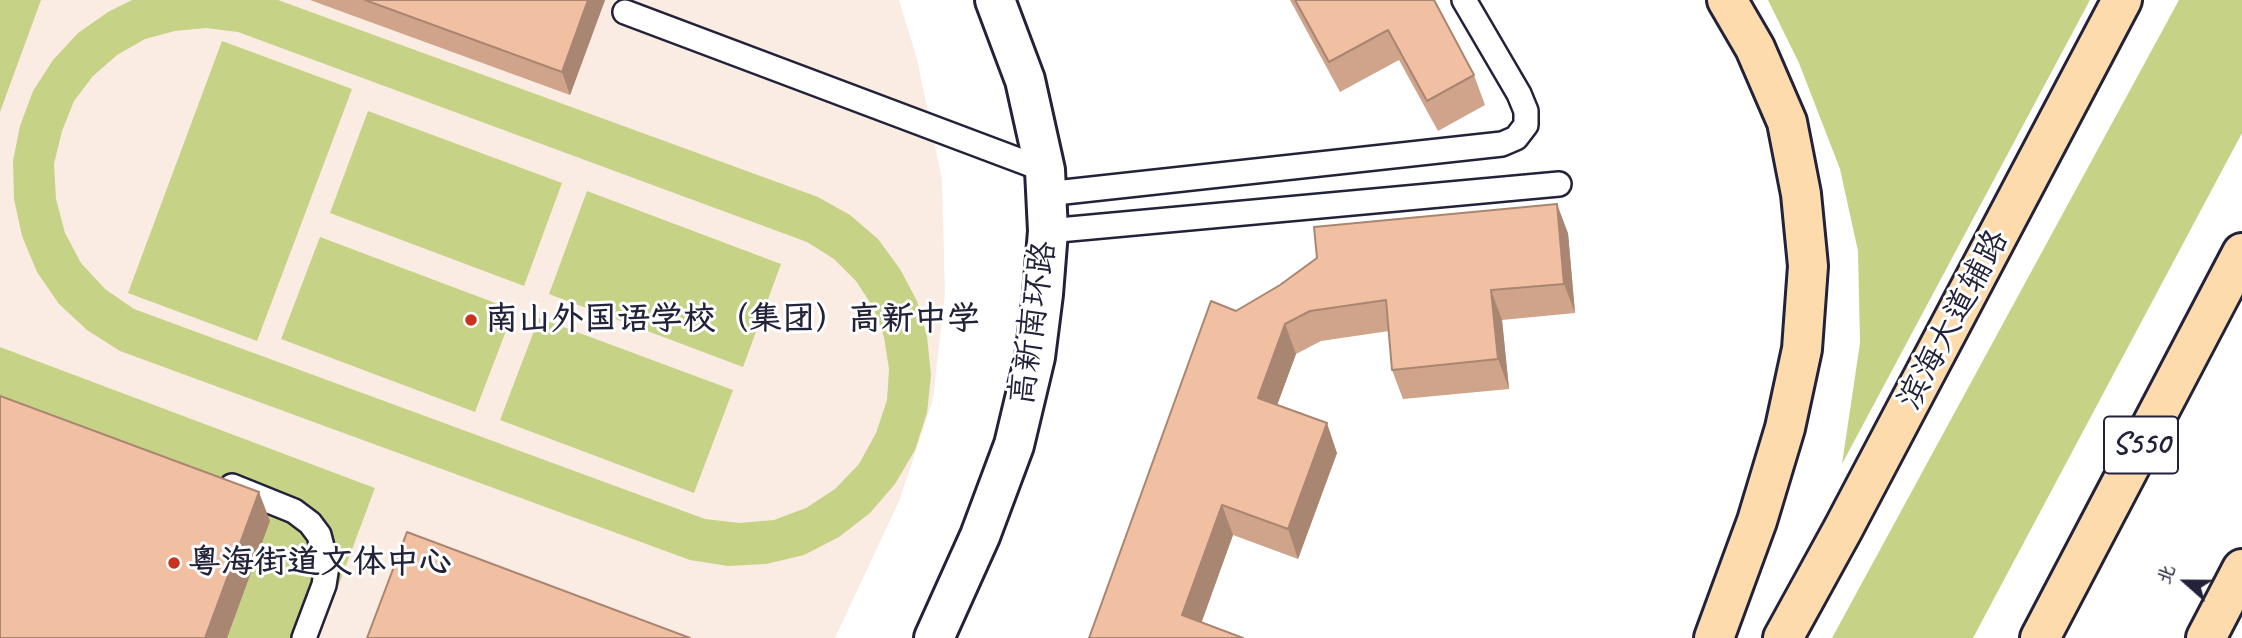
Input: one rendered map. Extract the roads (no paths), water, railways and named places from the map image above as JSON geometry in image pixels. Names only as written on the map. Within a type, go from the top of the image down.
[{"type":"main road","points":[[1714,638],[1757,521],[1786,428],[1802,349],[1808,266],[1801,194],[1787,122],[1755,48],[1727,0]]},
{"type":"main road","name":"滨海大道辅路","points":[[1783,638],[2122,0]]},
{"type":"main road","name":"S550","points":[[2040,638],[2242,253]]},
{"type":"main road","points":[[2206,638],[2242,569]]},
{"type":"street","name":"高新南环路","points":[[934,638],[980,536],[1014,444],[1035,357],[1046,198],[1025,80],[995,0]]},
{"type":"lane","points":[[1046,198],[1502,144],[1516,138],[1526,125],[1526,111],[1519,94],[1464,0]]},
{"type":"lane","points":[[625,12],[1046,198],[1559,184]]},
{"type":"lane","points":[[216,480],[294,511],[310,523],[319,535],[327,566],[324,585],[304,638]]},
{"type":"place","name":"南山外国语学校（集团）高新中学","points":[[471,320]]},
{"type":"place","name":"粤海街道文体中心","points":[[174,563]]}]
